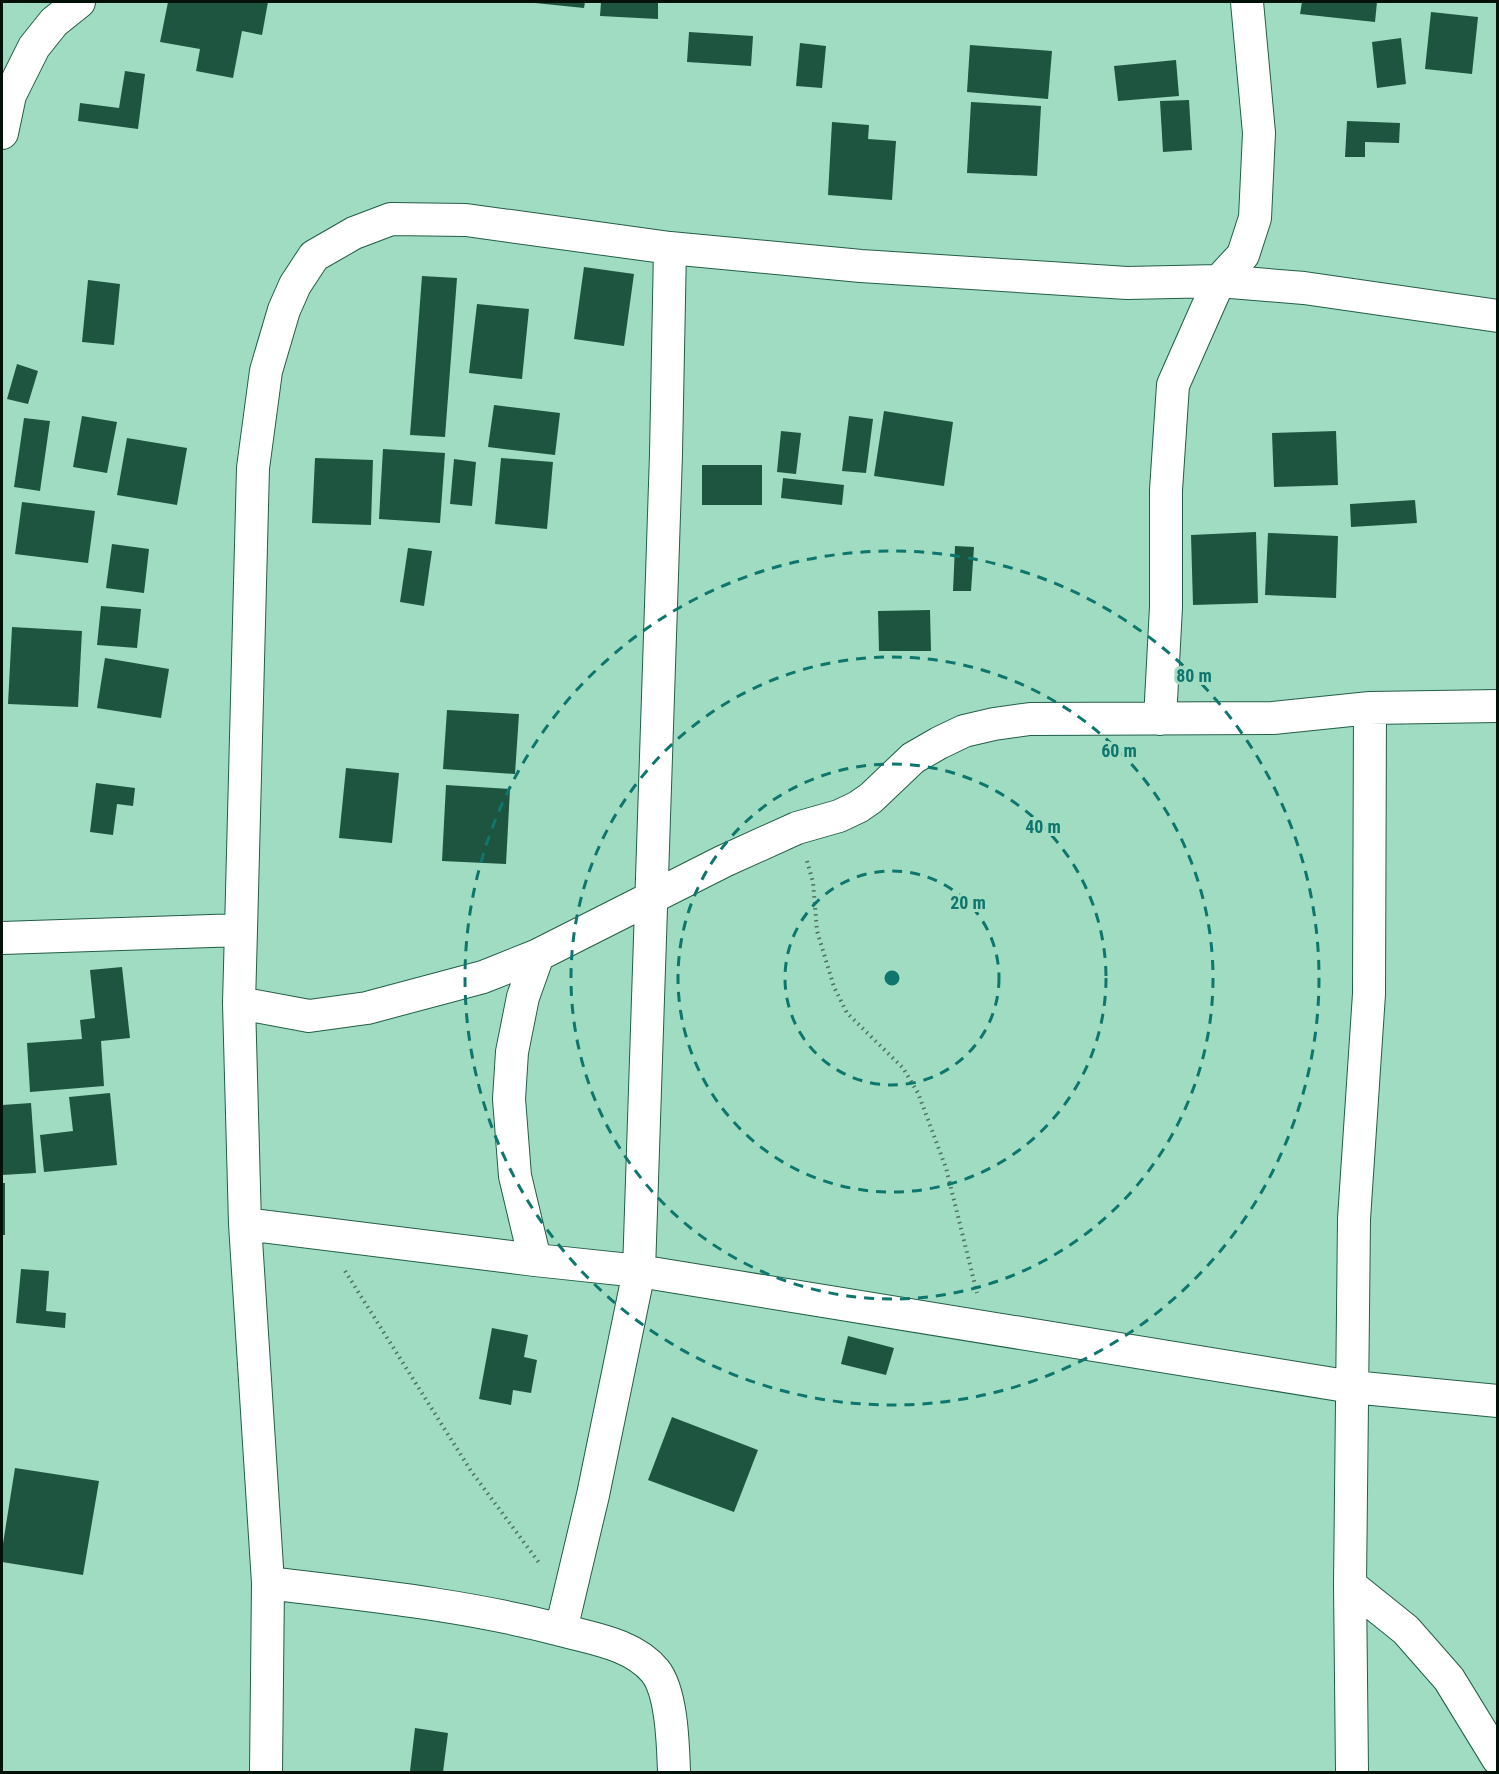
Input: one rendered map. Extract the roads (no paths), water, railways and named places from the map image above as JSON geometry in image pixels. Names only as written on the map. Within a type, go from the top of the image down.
[{"type":"street","points":[[2,133],[10,95],[34,47],[54,22],[79,2]]},
{"type":"street","points":[[1160,719],[1166,607],[1166,490],[1173,385],[1219,281],[1244,255],[1255,218],[1259,133],[1247,2]]},
{"type":"street","points":[[266,1773],[268,1582],[245,1224],[239,1003],[254,468],[266,370],[284,310],[295,285],[314,256],[354,233],[392,219],[477,221],[670,248],[861,266],[1127,283],[1219,281],[1304,288],[1497,315]]},
{"type":"street","points":[[564,1615],[593,1495],[639,1271],[666,454],[670,248]]},
{"type":"street","points":[[239,1003],[309,1016],[367,1008],[483,977],[538,955],[724,861],[797,828],[839,816],[858,807],[871,798],[913,758],[964,731],[1030,719],[1273,718],[1370,708],[1497,706]]},
{"type":"street","points":[[1352,1773],[1350,1585],[1354,1219],[1369,994],[1370,708]]},
{"type":"street","points":[[2,930],[2,938],[241,930]]},
{"type":"street","points":[[535,1260],[515,1176],[509,1099],[512,1052],[523,997],[538,955]]},
{"type":"street","points":[[245,1224],[639,1271],[1352,1387],[1497,1401]]},
{"type":"street","points":[[268,1582],[434,1604],[534,1622],[564,1615],[604,1641],[635,1654],[654,1670],[662,1682],[666,1695],[674,1773]]},
{"type":"street","points":[[1350,1585],[1406,1630],[1449,1679],[1497,1759]]}]
